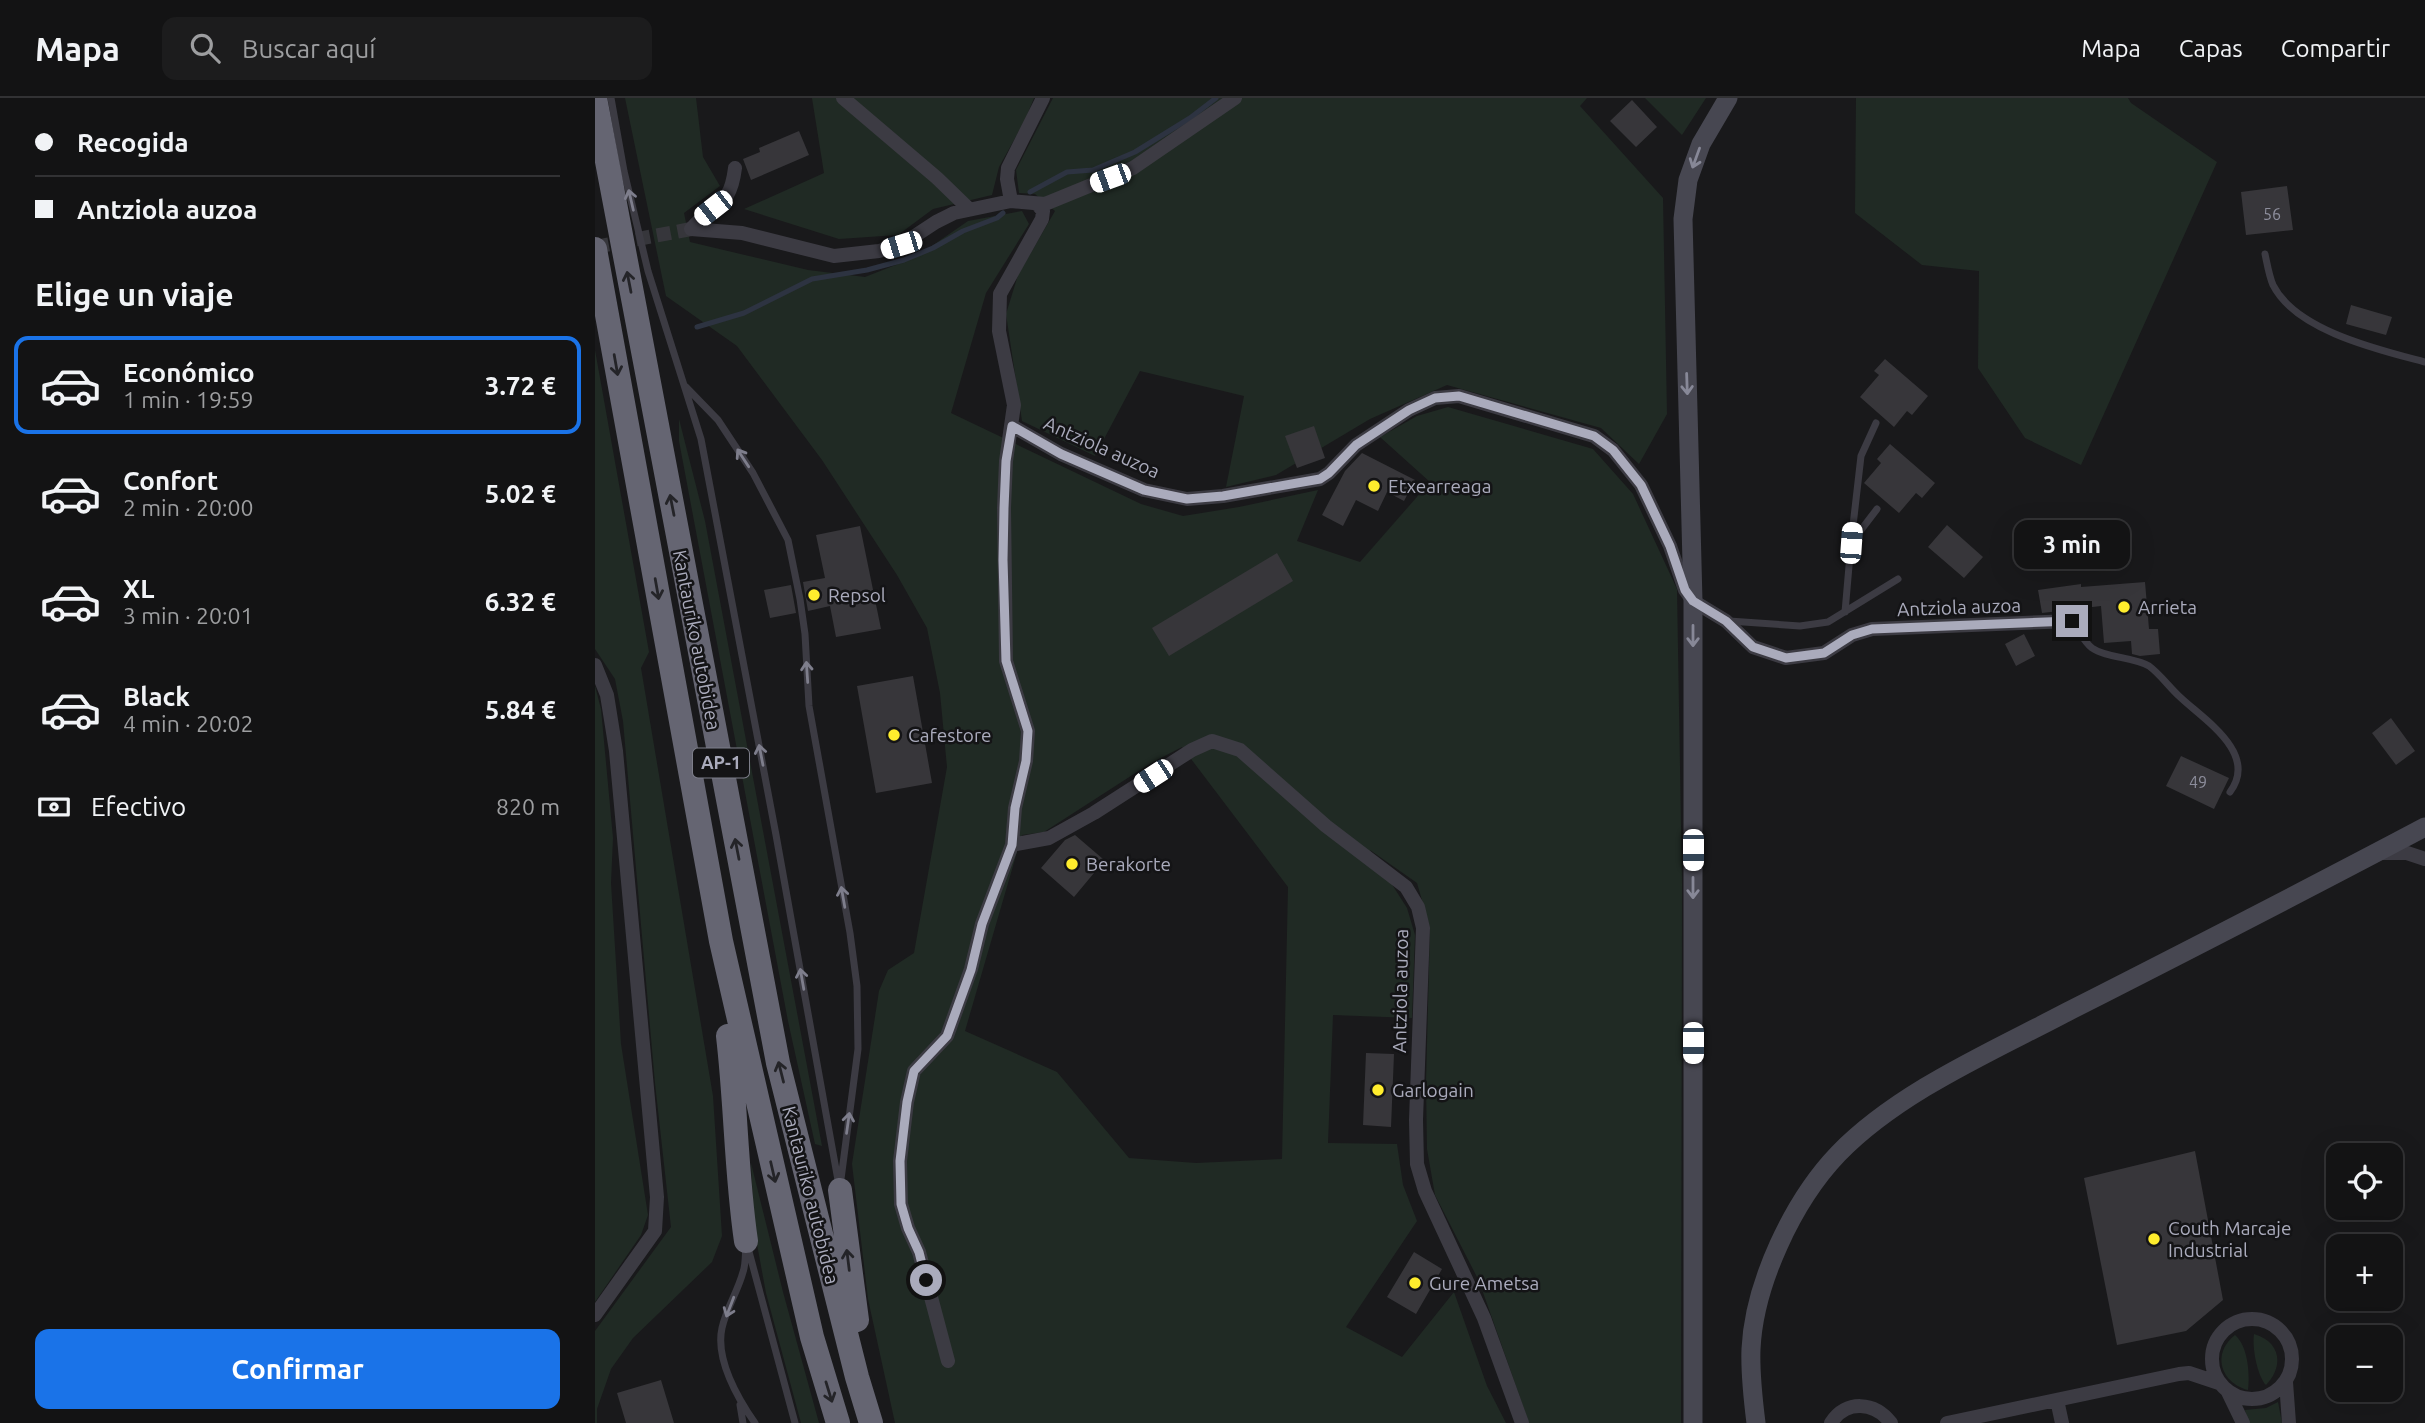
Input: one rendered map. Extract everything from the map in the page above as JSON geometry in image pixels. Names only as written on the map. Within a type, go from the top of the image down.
[{"type":"highway","name":"Kantauriko autobidea","points":[[596,98],[778,1063],[856,1377],[871,1423]]},
{"type":"highway","name":"Kantauriko autobidea","points":[[595,249],[720,941],[811,1337],[838,1423]]},
{"type":"highway","points":[[720,941],[739,1188],[746,1241]]},
{"type":"highway","points":[[840,1191],[858,1326],[856,1377]]},
{"type":"main road","points":[[1693,1423],[1693,601],[1683,219],[1688,180],[1701,144],[1728,98]]},
{"type":"main road","points":[[1756,1423],[1752,1395],[1751,1347],[1765,1279],[1792,1219],[1838,1154],[1920,1090],[2425,827]]},
{"type":"street","points":[[843,98],[928,170],[969,209]]},
{"type":"street","points":[[1011,201],[1008,168],[1044,98]]},
{"type":"street","points":[[735,168],[728,198],[699,219],[691,229],[742,233],[834,256],[854,255],[901,245],[936,222],[969,209],[1011,201],[1038,205],[1133,168],[1153,157],[1235,98]]},
{"type":"street","points":[[948,1362],[919,1252],[901,1204],[900,1161],[907,1102],[914,1071],[947,1036],[971,970],[982,924],[1012,845],[1015,808],[1026,761],[1028,731],[1006,661],[1004,521],[1006,461],[1012,426],[1013,392],[1001,341],[998,306],[1000,294],[1042,219],[1043,211],[1038,205]]},
{"type":"street","name":"Antziola auzoa","points":[[1012,426],[1061,454],[1144,490],[1187,499],[1223,496],[1320,479],[1356,445],[1409,410],[1435,398],[1459,396],[1594,436],[1613,450],[1641,485],[1670,546],[1685,590],[1693,601],[1726,621],[1753,647],[1786,658],[1824,653],[1852,635],[1872,629],[2072,621]]},
{"type":"street","points":[[595,664],[607,695],[616,751],[657,1196],[655,1231],[595,1315]]},
{"type":"street","name":"Antziola auzoa","points":[[1012,845],[1049,838],[1094,813],[1192,750],[1212,741],[1240,750],[1326,826],[1406,887],[1418,907],[1423,928],[1416,1120],[1417,1164],[1425,1191],[1484,1318],[1522,1423]]},
{"type":"street","points":[[2376,853],[2407,853],[2425,859]]},
{"type":"street","points":[[1947,1423],[2189,1373],[2223,1386],[2244,1399],[2259,1399],[2276,1392],[2286,1382],[2292,1368],[2293,1354],[2289,1340],[2282,1331],[2271,1323],[2245,1319],[2231,1324],[2221,1332],[2213,1349],[2189,1373]]},
{"type":"street","points":[[2213,1349],[2213,1369],[2243,1423]]},
{"type":"street","points":[[2286,1382],[2289,1423]]},
{"type":"street","points":[[2057,1400],[2062,1423]]},
{"type":"street","points":[[1831,1423],[1844,1409],[1857,1405],[1869,1406],[1881,1412],[1892,1423]]},
{"type":"lane","points":[[611,98],[624,171],[648,271],[704,453],[840,1191]]},
{"type":"lane","points":[[2265,254],[2273,285],[2289,305],[2323,330],[2378,350],[2425,362]]},
{"type":"lane","points":[[684,385],[718,420],[759,484],[788,540],[800,599],[809,706],[857,986],[858,1049],[840,1191]]},
{"type":"lane","points":[[1845,612],[1861,456],[1876,423]]},
{"type":"lane","points":[[1851,543],[1877,509]]},
{"type":"lane","points":[[1726,621],[1800,626],[1828,622],[1898,579]]},
{"type":"lane","points":[[2072,621],[2092,648],[2149,666],[2182,699],[2218,729],[2233,749],[2238,768],[2237,783],[2230,792]]},
{"type":"lane","points":[[743,1423],[720,1340],[722,1326],[744,1270],[746,1241]]},
{"type":"lane","points":[[746,1241],[795,1423]]},
{"type":"lane","points":[[739,1401],[755,1423]]},
{"type":"shaded area","points":[[625,98],[696,98],[703,157],[720,186],[684,213],[690,242],[808,270],[865,277],[916,257],[968,221],[1022,211],[1029,224],[986,293],[951,413],[1141,504],[1183,516],[1318,490],[1297,541],[1360,562],[1430,482],[1380,437],[1417,416],[1448,407],[1593,449],[1633,494],[1677,589],[1682,884],[1681,1423],[1529,1423],[1479,1281],[1435,1195],[1427,1149],[1430,928],[1417,883],[1370,850],[1407,908],[1415,935],[1412,1018],[1333,1015],[1328,1143],[1397,1144],[1403,1185],[1417,1221],[1346,1327],[1402,1357],[1454,1292],[1487,1386],[1506,1423],[895,1423],[868,1299],[852,1164],[879,991],[888,970],[914,953],[947,767],[940,693],[927,628],[897,575],[822,460],[737,346],[666,296]],"holes":[[[1182,747],[1288,887],[1282,1159],[1196,1163],[1129,1158],[1057,1072],[965,1031],[1022,835],[1044,832],[1151,763]]]},
{"type":"shaded area","points":[[812,98],[1034,98],[999,167],[992,195],[933,209],[898,235],[839,239],[744,209],[824,173]]},
{"type":"shaded area","points":[[1053,98],[1587,98],[1580,106],[1663,198],[1667,414],[1639,464],[1601,428],[1447,385],[1370,419],[1276,475],[1226,487],[1244,396],[1140,371],[1095,456],[1022,421],[1006,314],[1018,275],[1055,211],[1035,194],[1019,193],[1016,170]]},
{"type":"shaded area","points":[[1645,98],[1706,98],[1682,135]]},
{"type":"shaded area","points":[[1856,98],[2128,98],[2131,103],[2217,162],[2081,465],[2025,438],[1978,368],[1979,271],[1922,265],[1855,213]]},
{"type":"shaded area","points":[[595,350],[649,652],[641,668],[713,1096],[722,1236],[712,1262],[633,1338],[611,1369],[597,1409],[597,1423],[595,1331],[671,1227],[655,1083],[623,721],[615,679],[595,649]]},
{"type":"shaded area","points":[[679,419],[705,521],[822,1146],[815,1144],[788,1021],[679,441]]},
{"type":"shaded area","points":[[595,686],[601,709],[613,838],[611,883],[621,1044],[648,1215],[641,1235],[595,1302]]},
{"type":"shaded area","points":[[751,1163],[819,1423],[801,1423],[766,1293],[754,1228]]},
{"type":"shaded area","points":[[2254,1334],[2270,1343],[2277,1355],[2276,1370],[2266,1385],[2256,1361]]},
{"type":"shaded area","points":[[2235,1335],[2245,1353],[2248,1390],[2231,1381],[2222,1367],[2223,1351]]},
{"type":"shaded area","points":[[2278,1402],[2282,1423],[2248,1423],[2245,1410],[2266,1408]]},
{"type":"building","points":[[1632,100],[1657,127],[1636,147],[1610,121]]},
{"type":"building","points":[[799,131],[809,155],[751,180],[743,159],[760,152],[759,148]]},
{"type":"building","points":[[2287,186],[2293,230],[2246,235],[2241,192]]},
{"type":"building","points":[[2351,305],[2392,317],[2386,335],[2346,324]]},
{"type":"building","points":[[1885,359],[1928,396],[1912,415],[1907,411],[1894,427],[1860,397],[1879,375],[1874,371]]},
{"type":"building","points":[[1314,426],[1325,458],[1297,468],[1285,436]]},
{"type":"building","points":[[1890,444],[1935,483],[1922,498],[1916,493],[1899,513],[1864,483],[1881,463],[1877,459]]},
{"type":"building","name":"Etxearreaga","points":[[1362,453],[1415,480],[1404,501],[1387,492],[1378,511],[1356,500],[1343,526],[1322,515],[1345,471]]},
{"type":"building","points":[[1947,525],[1983,557],[1964,578],[1928,547]]},
{"type":"building","points":[[860,526],[881,629],[836,637],[830,606],[808,611],[803,582],[825,578],[816,535]]},
{"type":"building","points":[[1277,553],[1293,581],[1169,656],[1152,628]]},
{"type":"building","name":"Arrieta","points":[[2145,582],[2149,629],[2158,629],[2160,654],[2132,654],[2131,641],[2104,643],[2101,606],[2042,613],[2038,590],[2081,584],[2081,587]]},
{"type":"building","points":[[791,585],[796,613],[770,618],[764,590]]},
{"type":"building","points":[[2024,634],[2035,656],[2016,666],[2005,644]]},
{"type":"building","name":"Cafestore","points":[[913,676],[932,783],[876,793],[857,686]]},
{"type":"building","points":[[2391,718],[2415,751],[2396,765],[2372,733]]},
{"type":"building","points":[[2181,756],[2229,778],[2214,809],[2166,786]]},
{"type":"building","name":"Berakorte","points":[[1075,835],[1103,859],[1074,897],[1041,868],[1065,840]]},
{"type":"building","name":"Garlogain","points":[[1366,1053],[1394,1054],[1391,1127],[1363,1125]]},
{"type":"building","name":"Couth Marcaje Industrial","points":[[2195,1151],[2223,1300],[2186,1331],[2117,1345],[2084,1178]]},
{"type":"building","name":"Gure Ametsa","points":[[1414,1252],[1442,1269],[1416,1314],[1387,1297]]},
{"type":"building","points":[[661,1380],[674,1423],[626,1423],[617,1393]]},
{"type":"waterway","points":[[1030,192],[1067,172],[1093,170],[1135,152],[1190,118],[1216,98]]},
{"type":"waterway","points":[[697,327],[744,313],[812,279],[867,270],[904,260],[1003,213]]},
{"type":"tunnel","points":[[595,247],[691,229]]},
{"type":"place","name":"Etxearreaga","points":[[1374,486]]},
{"type":"place","name":"Repsol","points":[[814,595]]},
{"type":"place","name":"Arrieta","points":[[2124,607]]},
{"type":"place","name":"Cafestore","points":[[894,735]]},
{"type":"place","name":"Berakorte","points":[[1072,864]]},
{"type":"place","name":"Garlogain","points":[[1378,1090]]},
{"type":"place","name":"Couth Marcaje Industrial","points":[[2154,1239]]},
{"type":"place","name":"Gure Ametsa","points":[[1415,1283]]},
{"type":"route","points":[[926,1280],[901,1204],[900,1161],[907,1102],[914,1071],[947,1036],[971,970],[982,924],[1012,845],[1015,808],[1028,746],[1028,731],[1006,661],[1004,508],[1006,461],[1012,426],[1061,454],[1144,490],[1187,499],[1223,496],[1320,479],[1356,445],[1409,410],[1435,398],[1459,396],[1594,436],[1613,450],[1641,485],[1670,546],[1685,590],[1693,601],[1726,621],[1753,647],[1786,658],[1824,653],[1852,635],[1872,629],[2072,621]]}]
